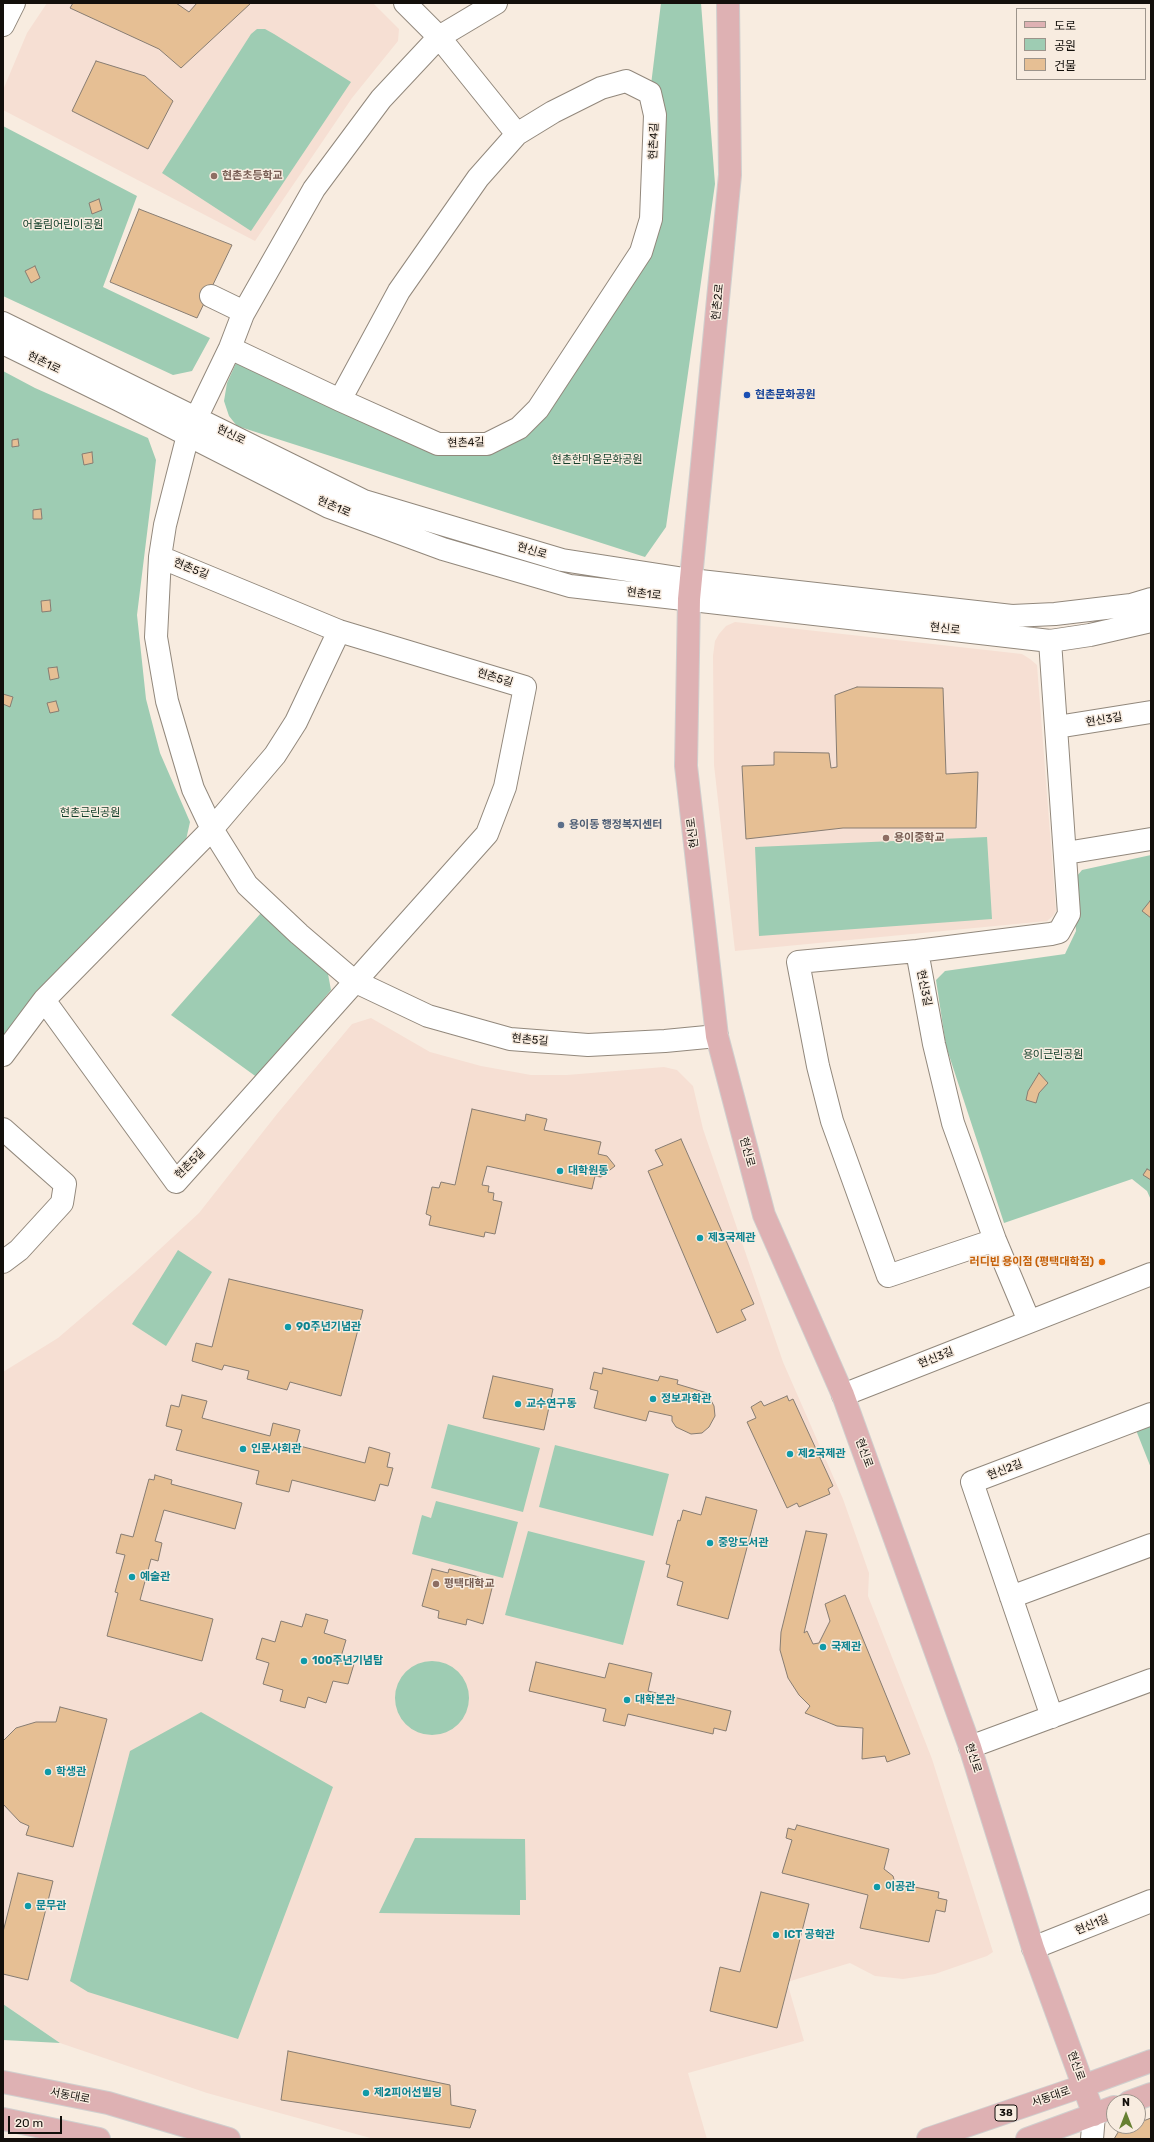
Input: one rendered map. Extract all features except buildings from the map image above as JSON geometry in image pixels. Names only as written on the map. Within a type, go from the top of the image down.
[{"type":"main road","name":"현촌2로","points":[[690,590],[730,175],[728,3]]},
{"type":"main road","name":"현신로","points":[[690,590],[686,766],[716,1036],[764,1215],[843,1395],[970,1747],[1033,1948],[1094,2115]]},
{"type":"main road","name":"서동대로","points":[[928,2139],[1151,2061]]},
{"type":"main road","name":"서동대로","points":[[3,2082],[108,2103],[228,2139]]},
{"type":"main road","points":[[1027,2139],[1106,2110]]},
{"type":"main road","points":[[3,2118],[75,2136],[99,2139]]},
{"type":"street","points":[[3,25],[14,3]]},
{"type":"street","points":[[405,3],[439,37],[517,134]]},
{"type":"street","points":[[3,323],[192,426],[230,348],[244,312],[314,189],[381,99],[439,37],[496,3]]},
{"type":"street","name":"현촌4길","points":[[230,348],[340,400],[438,444],[487,444],[519,428],[542,402],[642,252],[651,219],[655,115],[650,93],[626,81],[601,88],[554,112],[517,134],[478,178],[399,291],[340,400]]},
{"type":"street","points":[[211,296],[244,312]]},
{"type":"street","name":"현촌1로","points":[[3,343],[192,426],[329,507],[443,550],[570,586],[690,590]]},
{"type":"street","name":"현촌5길","points":[[192,426],[165,525],[160,557],[156,636],[167,701],[193,789],[212,829],[247,885],[299,934],[354,981],[428,1016],[510,1039],[588,1044],[665,1041],[716,1036]]},
{"type":"street","name":"현촌5길","points":[[44,1000],[176,1182],[274,1075],[354,981],[487,834],[505,787],[525,688],[339,630],[160,557]]},
{"type":"street","name":"현신로","points":[[690,590],[1012,616],[1055,614],[1131,605],[1151,599]]},
{"type":"street","name":"현신로","points":[[690,590],[1050,641],[1090,635],[1151,621]]},
{"type":"street","points":[[3,1055],[44,1000],[212,829],[279,749],[296,722],[339,630]]},
{"type":"street","points":[[994,1240],[888,1276],[832,1121],[818,1066],[798,962],[917,951],[1059,932],[1069,914],[1050,641]]},
{"type":"street","name":"현신3길","points":[[1057,727],[1151,712]]},
{"type":"street","points":[[1066,854],[1151,839]]},
{"type":"street","name":"현신3길","points":[[917,951],[934,1044],[953,1123],[994,1240],[1029,1321]]},
{"type":"street","points":[[3,1129],[65,1184],[62,1203],[19,1250],[3,1262]]},
{"type":"street","name":"현신3길","points":[[843,1395],[1151,1274]]},
{"type":"street","name":"현신2길","points":[[1052,1717],[972,1482],[1151,1414]]},
{"type":"street","points":[[1011,1597],[1151,1544]]},
{"type":"street","points":[[970,1747],[1151,1680]]},
{"type":"street","name":"현신1길","points":[[1033,1948],[1151,1901]]},
{"type":"street","points":[[1092,2139],[1094,2115]]},
{"type":"shaded area","name":"현촌초등학교","points":[[47,3],[373,3],[399,29],[398,41],[352,98],[255,241],[3,110],[3,90],[27,33]]},
{"type":"shaded area","name":"용이중학교","points":[[735,622],[1022,654],[1037,665],[1056,911],[1053,916],[1047,921],[735,951],[714,765],[713,656],[715,641],[719,634],[726,626]]},
{"type":"shaded area","name":"평택대학교","points":[[371,1018],[430,1052],[481,1066],[531,1075],[567,1075],[664,1067],[677,1070],[693,1086],[703,1129],[783,1362],[843,1499],[869,1573],[868,1596],[932,1759],[993,1952],[987,1956],[935,1974],[903,1979],[875,1976],[850,1963],[787,1982],[804,2041],[688,2073],[707,2139],[374,2139],[207,2093],[60,2043],[3,2004],[3,1372],[58,1338],[134,1273],[199,1213],[277,1114],[352,1024]]},
{"type":"green space","name":"현촌한마음문화공원","points":[[661,3],[701,3],[715,184],[666,527],[645,557],[237,426],[229,416],[224,401],[227,383],[237,361],[438,444],[516,429],[641,252],[650,93]]},
{"type":"green space","points":[[257,29],[265,29],[274,34],[351,82],[251,231],[162,173],[251,34]]},
{"type":"green space","name":"어울림어린이공원","points":[[3,126],[137,196],[103,287],[210,338],[192,371],[173,375],[3,296]]},
{"type":"green space","name":"현촌근린공원","points":[[3,371],[35,388],[148,438],[156,460],[137,615],[146,699],[160,753],[190,822],[186,840],[3,1045]]},
{"type":"green space","points":[[987,837],[992,919],[759,936],[755,847]]},
{"type":"green space","name":"용이근린공원","points":[[1151,855],[1151,1200],[1147,1191],[1132,1179],[1004,1223],[946,1046],[936,980],[945,971],[1065,954],[1076,931],[1072,882],[1082,870]]},
{"type":"green space","points":[[261,913],[328,974],[331,990],[258,1078],[171,1015]]},
{"type":"green space","points":[[178,1250],[212,1272],[166,1346],[132,1324]]},
{"type":"green space","points":[[1151,1419],[1151,1468],[1134,1425]]},
{"type":"green space","points":[[448,1424],[540,1448],[523,1512],[431,1488]]},
{"type":"green space","points":[[555,1445],[669,1474],[653,1536],[539,1507]]},
{"type":"green space","points":[[436,1501],[518,1522],[503,1578],[412,1554],[422,1515],[431,1518]]},
{"type":"green space","points":[[528,1531],[645,1561],[623,1645],[505,1615]]},
{"type":"green space","points":[[432,1661],[453,1667],[463,1677],[469,1698],[463,1719],[453,1729],[432,1735],[411,1729],[401,1719],[395,1698],[401,1677],[411,1667]]},
{"type":"green space","points":[[201,1712],[333,1787],[238,2039],[88,1992],[70,1981],[130,1751]]},
{"type":"green space","points":[[415,1838],[525,1839],[526,1900],[520,1900],[520,1915],[379,1913]]},
{"type":"green space","points":[[3,2004],[60,2043],[3,2040]]},
{"type":"place","name":"현촌초등학교","points":[[214,176]]},
{"type":"place","name":"현촌문화공원","points":[[747,395]]},
{"type":"place","name":"용이동 행정복지센터","points":[[561,825]]},
{"type":"place","name":"용이중학교","points":[[886,838]]},
{"type":"place","name":"대학원동","points":[[560,1171]]},
{"type":"place","name":"제3국제관","points":[[700,1238]]},
{"type":"place","name":"러디빈 용이점 (평택대학점)","points":[[1102,1262]]},
{"type":"place","name":"90주년기념관","points":[[288,1327]]},
{"type":"place","name":"정보과학관","points":[[653,1399]]},
{"type":"place","name":"교수연구동","points":[[518,1404]]},
{"type":"place","name":"인문사회관","points":[[243,1449]]},
{"type":"place","name":"제2국제관","points":[[790,1454]]},
{"type":"place","name":"중앙도서관","points":[[710,1543]]},
{"type":"place","name":"예술관","points":[[132,1577]]},
{"type":"place","name":"평택대학교","points":[[436,1584]]},
{"type":"place","name":"국제관","points":[[823,1647]]},
{"type":"place","name":"100주년기념탑","points":[[304,1661]]},
{"type":"place","name":"대학본관","points":[[627,1700]]},
{"type":"place","name":"학생관","points":[[48,1772]]},
{"type":"place","name":"이공관","points":[[877,1887]]},
{"type":"place","name":"문무관","points":[[28,1906]]},
{"type":"place","name":"ICT 공학관","points":[[776,1935]]},
{"type":"place","name":"제2피어선빌딩","points":[[366,2093]]}]
